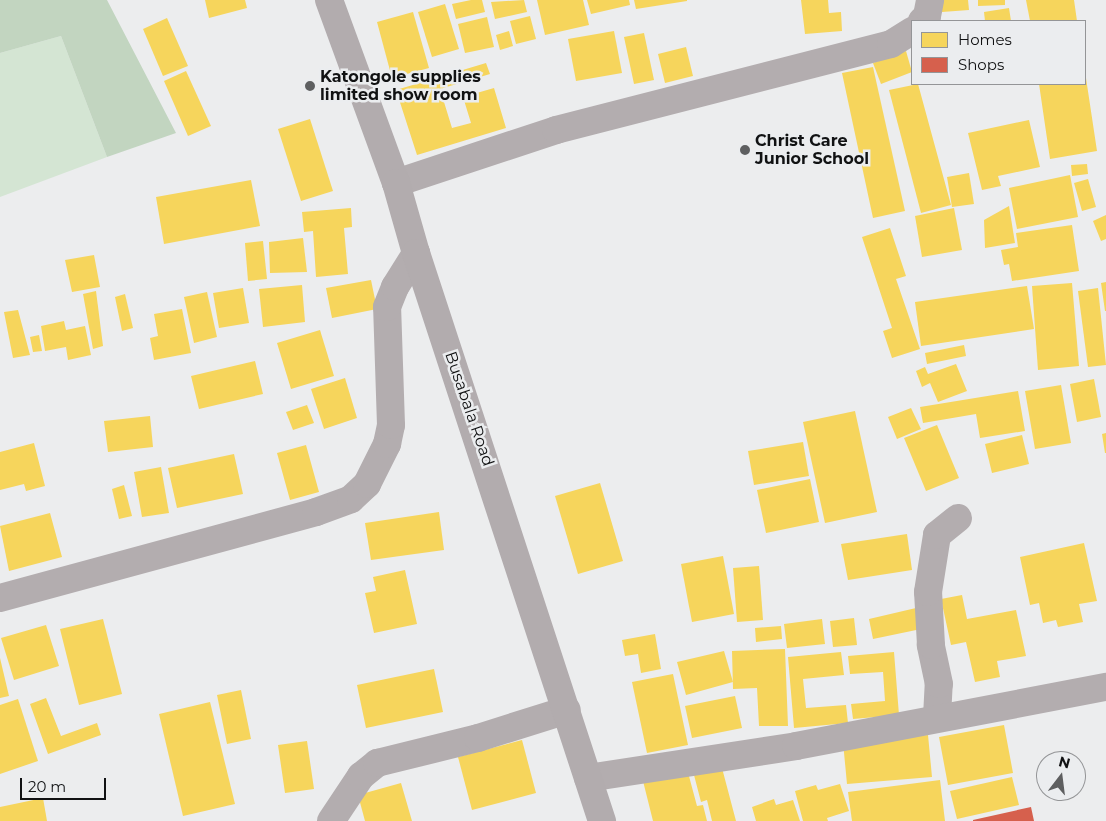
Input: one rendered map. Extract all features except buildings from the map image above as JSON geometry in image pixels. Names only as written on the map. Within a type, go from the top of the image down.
[{"type":"street","name":"Busabala Road","points":[[329,0],[396,183],[416,253],[602,821]]},
{"type":"street","points":[[923,20],[927,16],[930,0]]},
{"type":"street","points":[[396,183],[556,130],[891,44],[911,32]]},
{"type":"street","points":[[0,598],[316,512],[351,499],[367,484],[387,444],[390,425],[387,307],[395,287],[416,253]]},
{"type":"street","points":[[937,717],[939,684],[931,645],[928,592],[937,535],[958,518]]},
{"type":"street","points":[[588,778],[796,746],[937,717],[1039,702],[1106,687]]},
{"type":"street","points":[[331,821],[361,776],[377,763],[478,738],[567,710]]},
{"type":"green space","points":[[0,0],[107,0],[176,133],[107,157],[61,36],[0,53]]},
{"type":"green space","points":[[61,36],[107,157],[0,197],[0,53]]},
{"type":"place","name":"Katongole supplies limited show room","points":[[310,86]]},
{"type":"place","name":"Christ Care Junior School","points":[[745,150]]}]
